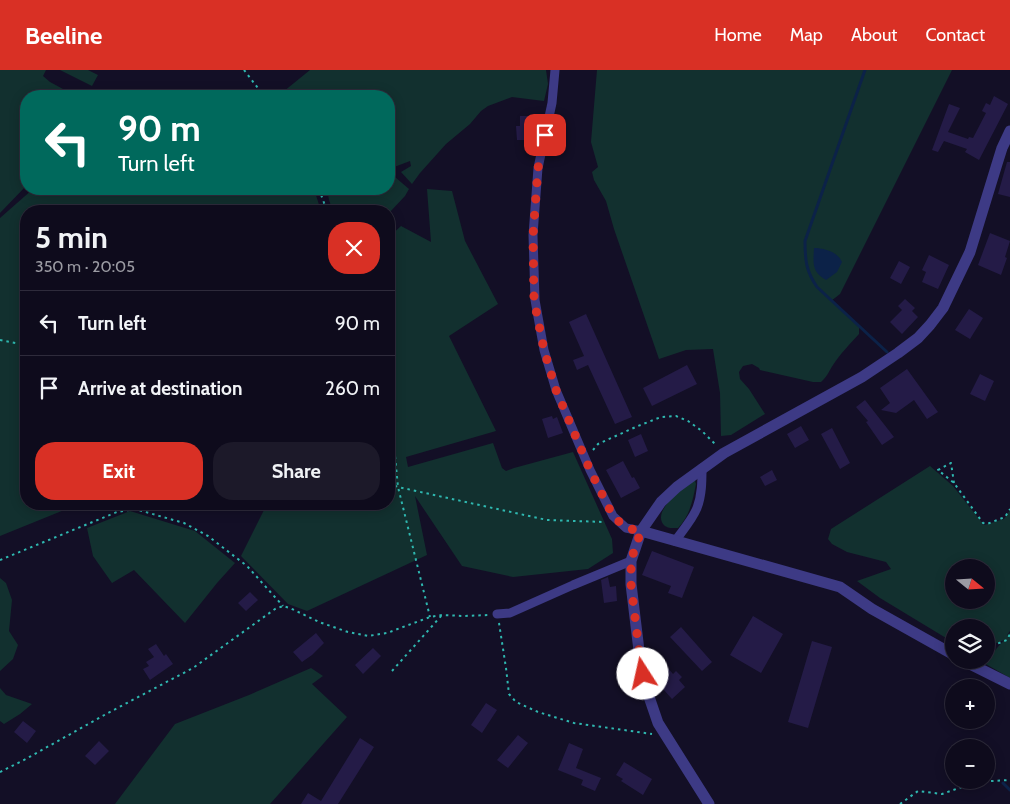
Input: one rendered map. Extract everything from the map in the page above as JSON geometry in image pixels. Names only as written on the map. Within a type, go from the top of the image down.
[{"type":"street","points":[[555,70],[552,102],[538,168],[533,236],[534,300],[544,350],[556,390],[585,458],[613,516],[626,528],[840,587],[872,609],[945,650]]},
{"type":"street","points":[[709,804],[658,723],[649,697],[640,659],[631,584],[631,560],[641,531],[661,502],[702,468],[724,453],[862,377],[918,338],[943,308],[970,252],[996,164],[1010,132]]},
{"type":"street","points":[[675,541],[697,508],[702,488],[702,468]]},
{"type":"street","points":[[497,614],[510,613],[631,560]]},
{"type":"street","points":[[980,669],[1010,684]]},
{"type":"path","points":[[244,70],[259,90]]},
{"type":"path","points":[[0,340],[20,344]]},
{"type":"path","points":[[585,458],[598,444],[661,417],[676,416],[695,426],[724,453]]},
{"type":"path","points":[[395,456],[398,487],[430,617]]},
{"type":"path","points":[[954,483],[950,462],[938,470],[954,483],[983,523],[987,524],[1005,517],[1010,510]]},
{"type":"path","points":[[395,486],[547,520],[620,522]]},
{"type":"path","points":[[0,560],[117,512],[135,510],[184,523],[208,536],[247,566],[282,606],[348,632],[368,636],[387,633],[430,617],[497,614],[509,694],[516,702],[538,712],[574,722],[666,736]]},
{"type":"path","points":[[0,772],[193,668],[275,609],[282,606]]},
{"type":"path","points":[[392,671],[442,616]]},
{"type":"path","points":[[995,645],[1007,640],[1010,634]]},
{"type":"path","points":[[900,804],[918,791],[942,794],[976,782],[1010,779]]},
{"type":"green space","points":[[0,70],[46,70],[43,76],[65,90],[20,90],[20,192],[0,213]]},
{"type":"green space","points":[[60,70],[88,70],[98,75],[92,86]]},
{"type":"green space","points":[[310,70],[546,70],[548,84],[544,101],[512,97],[488,106],[481,111],[470,124],[446,144],[412,184],[401,172],[411,166],[410,161],[395,167],[395,90],[285,90]]},
{"type":"green space","points":[[597,70],[952,70],[840,294],[831,301],[859,326],[859,334],[821,382],[813,382],[760,370],[752,364],[743,366],[739,372],[740,379],[749,389],[765,414],[731,435],[721,436],[720,393],[713,349],[686,350],[659,359],[606,201],[594,180],[592,172],[598,167],[591,142]]},
{"type":"green space","points":[[395,177],[409,189],[395,207],[395,205],[331,205],[328,195],[395,195]]},
{"type":"green space","points":[[427,189],[452,191],[465,241],[498,304],[449,336],[496,431],[406,457],[408,467],[493,443],[502,468],[506,471],[573,452],[612,539],[613,553],[588,569],[513,577],[462,566],[415,496],[427,555],[307,611],[288,604],[241,556],[264,510],[395,510],[395,232],[401,226],[431,242]]},
{"type":"green space","points":[[26,195],[316,195],[319,205],[20,205],[20,510],[64,510],[0,536],[0,218]]},
{"type":"green space","points":[[930,466],[953,486],[984,525],[1004,519],[1010,510],[1010,631],[1007,635],[1010,633],[1010,678],[994,669],[995,650],[1004,640],[995,644],[995,619],[945,619],[945,637],[880,598],[857,581],[891,569],[886,562],[847,552],[832,544],[828,539],[831,529]]},
{"type":"green space","points":[[693,480],[696,484],[694,496],[685,518],[678,528],[666,527],[661,518],[665,506]]},
{"type":"green space","points":[[130,511],[195,531],[235,563],[185,623],[134,570],[112,583],[93,556],[87,528]]},
{"type":"green space","points":[[0,578],[6,583],[12,600],[9,631],[18,645],[13,659],[0,671]]},
{"type":"green space","points":[[311,668],[323,676],[312,684],[347,717],[270,804],[115,804],[175,724]]},
{"type":"green space","points":[[0,688],[6,695],[32,704],[4,724],[0,721]]},
{"type":"water","points":[[814,248],[830,251],[842,262],[837,272],[826,280],[818,274],[814,267]]},
{"type":"building","points":[[994,96],[1008,104],[979,160],[965,152],[967,149],[944,141],[938,152],[932,150],[949,104],[960,108],[948,132],[968,139],[969,137],[973,138],[986,113],[982,111],[986,103],[990,105]]},
{"type":"building","points":[[520,116],[530,116],[531,140],[517,140],[516,126],[520,126]]},
{"type":"building","points":[[1007,162],[1010,162],[1010,197],[998,194]]},
{"type":"building","points":[[990,233],[1010,241],[1001,275],[978,265]]},
{"type":"building","points":[[929,255],[949,265],[938,289],[922,282],[926,272],[922,270]]},
{"type":"building","points":[[899,261],[910,267],[901,284],[890,278]]},
{"type":"building","points":[[905,299],[915,308],[912,311],[918,317],[902,334],[890,322],[902,310],[898,306]]},
{"type":"building","points":[[969,309],[983,318],[970,339],[955,330]]},
{"type":"building","points":[[586,314],[632,417],[615,424],[588,365],[577,370],[573,360],[584,356],[569,322]]},
{"type":"building","points":[[687,365],[697,384],[652,406],[643,388]]},
{"type":"building","points":[[907,369],[938,412],[927,419],[914,400],[896,413],[881,410],[890,403],[880,388]]},
{"type":"building","points":[[980,374],[994,381],[985,401],[970,394]]},
{"type":"building","points":[[865,400],[894,437],[882,445],[866,422],[868,421],[856,407]]},
{"type":"building","points":[[552,416],[553,419],[557,417],[563,433],[548,438],[542,419]]},
{"type":"building","points":[[801,426],[809,440],[795,448],[787,434]]},
{"type":"building","points":[[832,428],[850,463],[840,469],[821,434]]},
{"type":"building","points":[[641,434],[648,451],[635,457],[628,440]]},
{"type":"building","points":[[623,461],[640,488],[621,498],[606,470]]},
{"type":"building","points":[[772,470],[777,480],[765,486],[760,477]]},
{"type":"building","points":[[652,551],[694,567],[682,598],[668,593],[671,586],[642,575]]},
{"type":"building","points":[[608,577],[610,587],[616,586],[617,601],[604,603],[601,580]]},
{"type":"building","points":[[250,592],[258,600],[246,611],[238,603]]},
{"type":"building","points":[[753,616],[783,634],[761,673],[730,655]]},
{"type":"building","points":[[681,627],[712,662],[702,671],[670,637]]},
{"type":"building","points":[[316,633],[324,643],[302,662],[293,652]]},
{"type":"building","points":[[812,641],[832,647],[808,728],[788,722]]},
{"type":"building","points":[[156,644],[164,656],[166,654],[173,664],[150,680],[143,669],[149,666],[146,662],[154,657],[148,649]]},
{"type":"building","points":[[373,648],[381,656],[363,674],[355,665]]},
{"type":"building","points":[[667,667],[673,674],[676,671],[682,677],[679,680],[685,687],[672,699],[654,679]]},
{"type":"building","points":[[486,703],[497,710],[482,733],[471,725]]},
{"type":"building","points":[[23,721],[36,731],[27,743],[14,732]]},
{"type":"building","points":[[518,735],[528,743],[508,768],[497,760]]},
{"type":"building","points":[[360,738],[374,747],[338,804],[301,804],[308,793],[321,801]]},
{"type":"building","points":[[99,741],[109,751],[95,765],[85,756]]},
{"type":"building","points":[[569,743],[583,749],[576,768],[601,778],[595,791],[581,785],[583,780],[558,770]]},
{"type":"building","points":[[624,762],[652,779],[643,795],[621,781],[623,779],[616,775]]},
{"type":"waterway","points":[[865,70],[805,241],[805,254],[808,270],[817,287],[887,352]]},
{"type":"waterway","points":[[1003,783],[1010,790]]},
{"type":"route","points":[[545,135],[538,168],[533,236],[534,300],[544,350],[556,390],[590,470],[613,516],[626,528],[641,531],[631,560],[631,584],[643,674]]}]
